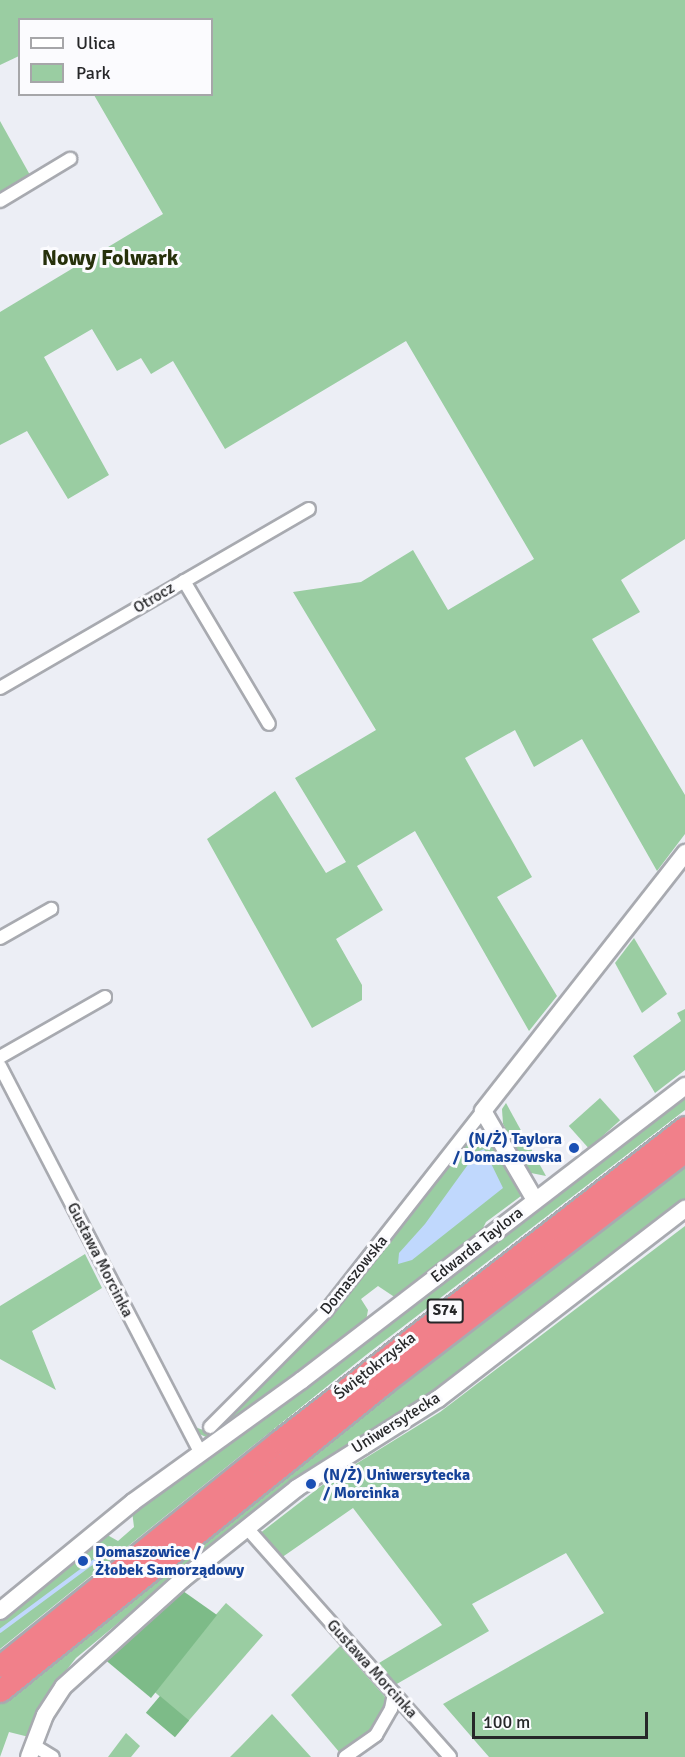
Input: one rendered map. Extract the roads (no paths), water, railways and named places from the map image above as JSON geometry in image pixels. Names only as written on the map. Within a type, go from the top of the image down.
[{"type":"highway","name":"Świętokrzyska","points":[[214,1505],[685,1127]]},
{"type":"highway","name":"Świętokrzyska","points":[[214,1505],[685,1151]]},
{"type":"highway","name":"S74","points":[[0,1666],[214,1505]]},
{"type":"highway","name":"S74","points":[[0,1691],[214,1505]]},
{"type":"street","points":[[0,201],[70,159]]},
{"type":"street","name":"Otrocz","points":[[0,688],[309,509]]},
{"type":"street","points":[[184,581],[269,724]]},
{"type":"street","name":"Domaszowska","points":[[210,1427],[326,1311],[685,854]]},
{"type":"street","points":[[0,938],[51,909]]},
{"type":"street","points":[[0,1057],[105,997]]},
{"type":"street","name":"Gustawa Morcinka","points":[[0,1066],[201,1454]]},
{"type":"street","name":"Edwarda Taylora","points":[[0,1611],[180,1468],[685,1086]]},
{"type":"street","points":[[483,1111],[535,1200]]},
{"type":"street","name":"Uniwersytecka","points":[[31,1751],[54,1699],[78,1671],[246,1527],[352,1450],[438,1399],[685,1209]]},
{"type":"street","name":"Gustawa Morcinka","points":[[246,1527],[450,1757]]},
{"type":"street","points":[[345,1757],[376,1735],[392,1709],[394,1693]]},
{"type":"street","points":[[31,1751],[52,1757]]},
{"type":"water","points":[[484,1149],[503,1188],[412,1260],[398,1264],[399,1253],[425,1224],[477,1152]]},
{"type":"waterway","points":[[0,1631],[111,1549]]},
{"type":"place","name":"(N/Ż) Taylora / Domaszowska","points":[[574,1148]]},
{"type":"place","name":"(N/Ż) Uniwersytecka / Morcinka","points":[[311,1484]]},
{"type":"place","name":"Domaszowice / Żłobek Samorządowy","points":[[83,1561]]},
{"type":"district","name":"Nowy Folwark","points":[[110,258]]}]
